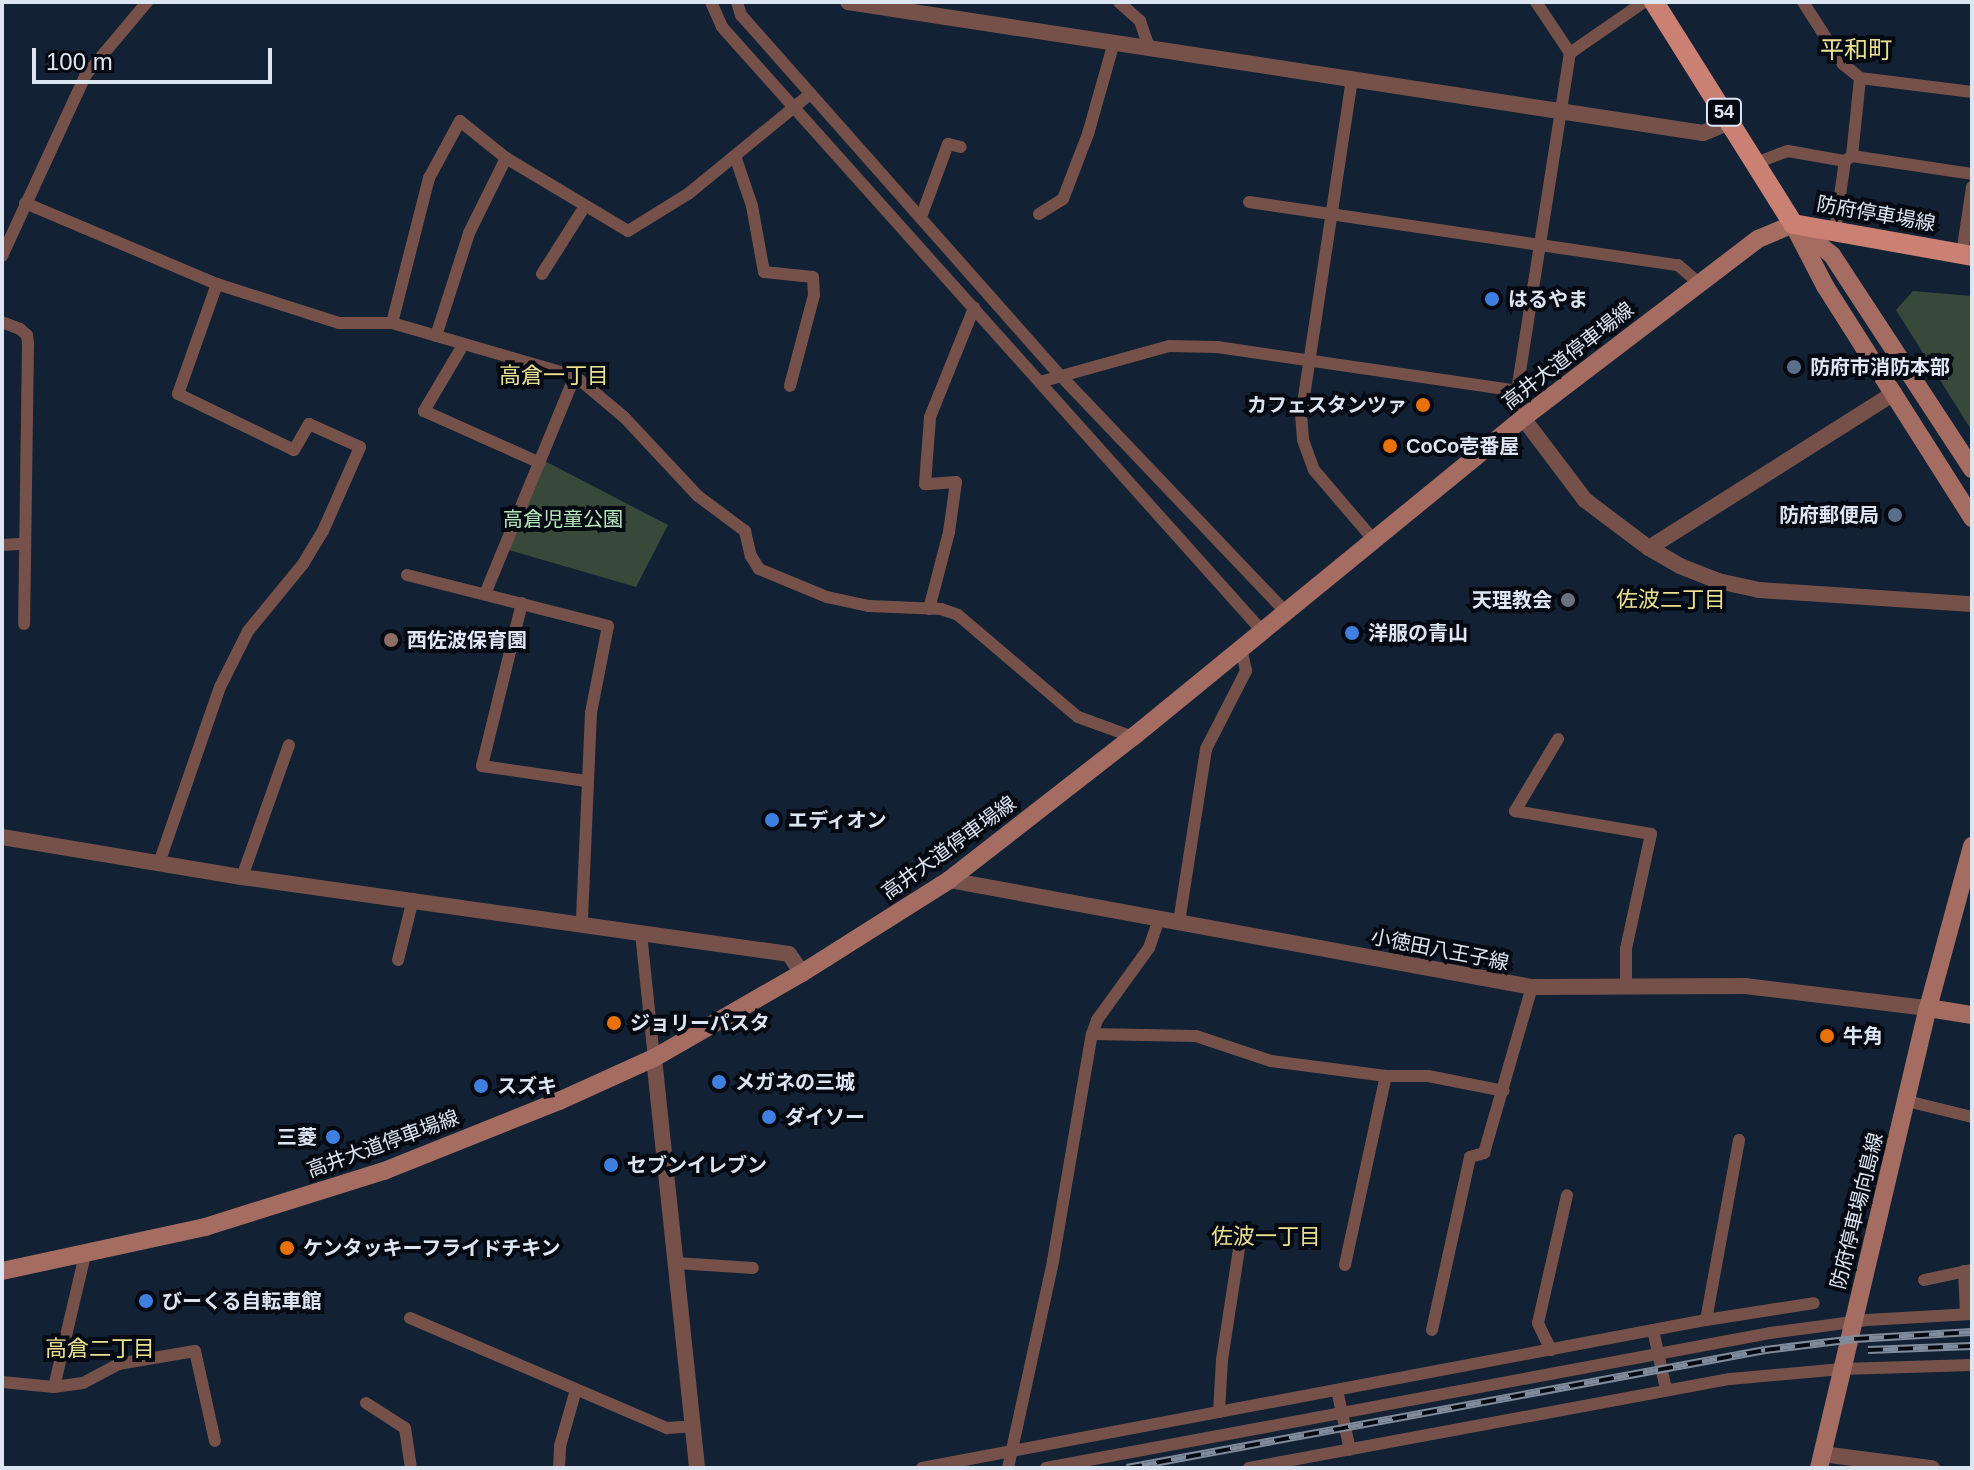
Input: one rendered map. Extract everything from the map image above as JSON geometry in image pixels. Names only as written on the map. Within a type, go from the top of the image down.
[{"type":"main road","name":"防府停車場線","points":[[1654,2],[1793,224],[1967,255]]},
{"type":"main road","name":"高井大道停車場線","points":[[2,1271],[205,1227],[384,1171],[559,1101],[654,1058],[802,973],[949,880],[1133,737],[1523,418],[1758,239],[1793,224]]},
{"type":"main road","points":[[1793,224],[1825,286],[1972,518]]},
{"type":"main road","points":[[1793,224],[1832,255],[1972,469]]},
{"type":"main road","name":"防府停車場向島線","points":[[1820,1461],[1928,1008],[1968,880],[1972,846]]},
{"type":"main road","points":[[1928,1008],[1972,1015]]},
{"type":"street","points":[[711,2],[722,27],[1262,631]]},
{"type":"street","points":[[737,2],[741,15],[1060,375],[1285,611]]},
{"type":"street","points":[[848,2],[1703,133],[1730,122]]},
{"type":"street","points":[[1119,2],[1140,21],[1149,47]]},
{"type":"street","points":[[1536,2],[1570,53],[1517,391],[1523,418],[1585,500],[1649,548],[1680,566],[1718,581],[1759,590],[1972,604]]},
{"type":"street","points":[[1570,53],[1644,2]]},
{"type":"street","points":[[1803,2],[1843,64],[1860,78],[1972,92]]},
{"type":"street","points":[[2,256],[85,76],[140,5]]},
{"type":"street","points":[[1039,214],[1063,199],[1088,134],[1114,42]]},
{"type":"street","points":[[1835,230],[1860,78]]},
{"type":"street","points":[[1352,79],[1301,415],[1303,440],[1314,470],[1373,539]]},
{"type":"street","points":[[392,323],[429,178],[460,121],[506,158],[628,231],[688,194],[810,94]]},
{"type":"street","points":[[921,217],[948,144],[961,147]]},
{"type":"street","points":[[1756,163],[1788,151],[1972,174]]},
{"type":"street","points":[[735,156],[752,206],[764,272],[813,277],[814,295],[790,386]]},
{"type":"street","points":[[436,336],[469,233],[506,158]]},
{"type":"street","points":[[1967,255],[1972,187]]},
{"type":"street","points":[[1249,202],[1678,265],[1699,283]]},
{"type":"street","points":[[25,203],[217,284],[339,323],[392,323],[575,376],[624,417],[698,496],[745,531],[751,556],[759,569],[827,597],[869,606],[929,609],[958,615],[1078,717],[1133,737]]},
{"type":"street","points":[[542,274],[585,206]]},
{"type":"street","points":[[159,863],[220,687],[248,631],[303,564],[323,531],[360,447],[309,424],[294,450],[178,394],[217,284]]},
{"type":"street","points":[[929,609],[949,532],[956,482],[925,484],[930,417],[974,308]]},
{"type":"street","points":[[2,322],[20,329],[27,335],[28,344],[24,624]]},
{"type":"street","points":[[463,345],[424,411],[540,463]]},
{"type":"street","points":[[1040,382],[1169,346],[1217,347],[1517,391]]},
{"type":"street","points":[[485,594],[575,376]]},
{"type":"street","points":[[1649,548],[1894,393]]},
{"type":"street","points":[[2,545],[24,544]]},
{"type":"street","points":[[407,575],[608,626],[591,713],[582,923]]},
{"type":"street","points":[[522,603],[482,766],[586,781]]},
{"type":"street","points":[[1179,922],[1206,749],[1246,671],[1241,648]]},
{"type":"street","points":[[1558,739],[1515,811],[1651,834],[1626,949],[1626,986]]},
{"type":"street","points":[[242,877],[289,745]]},
{"type":"street","points":[[2,837],[242,877],[789,954],[802,973]]},
{"type":"street","name":"小徳田八王子線","points":[[949,880],[1532,987],[1803,990],[1928,1008]]},
{"type":"street","points":[[398,960],[413,899]]},
{"type":"street","points":[[1008,1468],[1053,1261],[1092,1034],[1097,1020],[1149,948],[1159,919]]},
{"type":"street","points":[[641,933],[697,1468]]},
{"type":"street","points":[[1432,1330],[1470,1157],[1484,1153],[1532,987]]},
{"type":"street","points":[[1092,1034],[1196,1036],[1271,1061],[1386,1076],[1428,1076],[1504,1091]]},
{"type":"street","points":[[1345,1265],[1386,1076]]},
{"type":"street","points":[[1907,1101],[1972,1117]]},
{"type":"street","points":[[1706,1320],[1739,1140]]},
{"type":"street","points":[[1551,1350],[1538,1323],[1567,1195]]},
{"type":"street","points":[[1219,1412],[1224,1345],[1240,1242]]},
{"type":"street","points":[[54,1387],[85,1255]]},
{"type":"street","points":[[676,1263],[753,1268]]},
{"type":"street","points":[[1046,1468],[1770,1333],[1853,1322],[1969,1314],[1968,1270],[1924,1280]]},
{"type":"street","points":[[922,1468],[1706,1320],[1814,1303]]},
{"type":"street","points":[[1765,1310],[1770,1333]]},
{"type":"street","points":[[410,1318],[667,1428],[693,1426]]},
{"type":"street","points":[[1653,1330],[1666,1389]]},
{"type":"street","points":[[2,1382],[54,1387],[83,1383],[118,1364],[195,1351],[215,1441]]},
{"type":"street","points":[[1249,1468],[1666,1389],[1842,1369],[1972,1365]]},
{"type":"street","points":[[559,1468],[560,1446],[576,1390]]},
{"type":"street","points":[[1337,1390],[1350,1450]]},
{"type":"street","points":[[366,1403],[405,1428],[411,1468]]},
{"type":"street","points":[[1820,1461],[1932,1468]]},
{"type":"green space","points":[[1913,291],[1972,296],[1972,431],[1896,310]]},
{"type":"green space","name":"高倉児童公園","points":[[541,459],[668,525],[636,587],[502,548]]},
{"type":"railway","points":[[1127,1468],[1765,1350],[1854,1339],[1972,1332]]},
{"type":"railway","points":[[1868,1350],[1972,1346]]},
{"type":"place","name":"はるやま","points":[[1492,299]]},
{"type":"place","name":"防府市消防本部","points":[[1794,367]]},
{"type":"place","name":"カフェスタンツァ","points":[[1423,405]]},
{"type":"place","name":"CoCo壱番屋","points":[[1390,446]]},
{"type":"place","name":"防府郵便局","points":[[1895,515]]},
{"type":"place","name":"天理教会","points":[[1568,600]]},
{"type":"place","name":"洋服の青山","points":[[1352,633]]},
{"type":"place","name":"西佐波保育園","points":[[391,640]]},
{"type":"place","name":"エディオン","points":[[772,820]]},
{"type":"place","name":"ジョリーパスタ","points":[[614,1023]]},
{"type":"place","name":"牛角","points":[[1827,1036]]},
{"type":"place","name":"メガネの三城","points":[[719,1082]]},
{"type":"place","name":"スズキ","points":[[481,1086]]},
{"type":"place","name":"ダイソー","points":[[769,1117]]},
{"type":"place","name":"三菱","points":[[333,1137]]},
{"type":"place","name":"セブンイレブン","points":[[611,1165]]},
{"type":"place","name":"ケンタッキーフライドチキン","points":[[287,1248]]},
{"type":"place","name":"びーくる自転車館","points":[[146,1301]]},
{"type":"district","name":"平和町","points":[[1856,50]]},
{"type":"district","name":"高倉一丁目","points":[[554,376]]},
{"type":"district","name":"佐波二丁目","points":[[1671,600]]},
{"type":"district","name":"佐波一丁目","points":[[1266,1237]]},
{"type":"district","name":"高倉二丁目","points":[[100,1349]]}]
